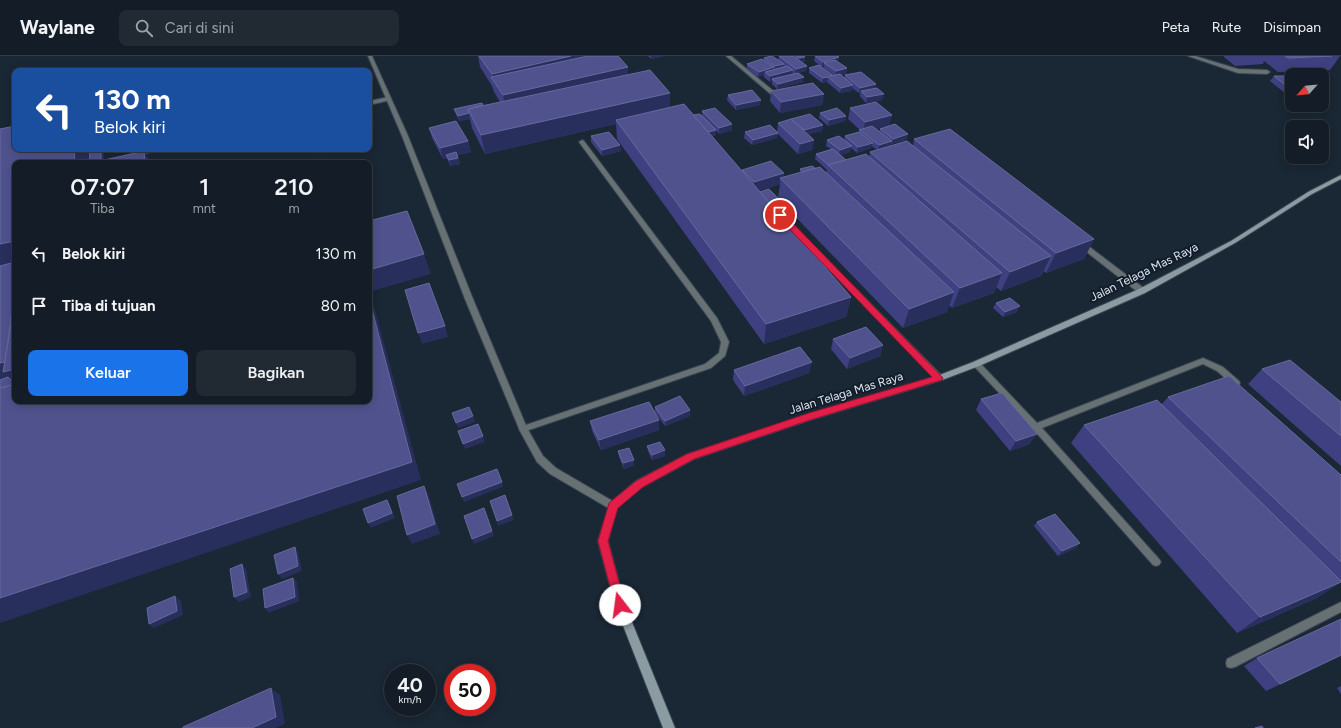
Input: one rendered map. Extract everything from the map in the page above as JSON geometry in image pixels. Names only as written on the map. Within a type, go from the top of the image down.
[{"type":"main road","name":"Jalan Telaga Mas Raya","points":[[613,506],[639,484],[691,456],[809,417],[939,378],[976,364],[1142,291],[1232,242],[1310,193],[1341,177]]},
{"type":"main road","points":[[613,506],[603,541],[620,605],[669,728]]},
{"type":"street","points":[[370,56],[389,99],[523,429],[540,459],[553,471],[613,506]]},
{"type":"street","points":[[728,56],[775,95]]},
{"type":"street","points":[[1190,56],[1238,71],[1267,72]]},
{"type":"street","points":[[372,102],[389,99]]},
{"type":"street","points":[[523,429],[708,366],[722,354],[725,342],[714,320],[582,142]]},
{"type":"street","points":[[130,156],[147,152]]},
{"type":"street","points":[[780,215],[939,378]]},
{"type":"street","points":[[1074,238],[1142,291]]},
{"type":"street","points":[[1036,427],[1203,361],[1220,369],[1243,390]]},
{"type":"street","points":[[976,364],[1036,427],[1156,562]]},
{"type":"street","points":[[1231,663],[1341,607]]},
{"type":"building","points":[[479,56],[571,56],[492,74]]},
{"type":"building","points":[[588,56],[618,56],[628,67],[503,95],[491,77]]},
{"type":"building","points":[[772,56],[784,64],[775,66],[764,58]]},
{"type":"building","points":[[779,56],[793,56],[807,66],[796,69]]},
{"type":"building","points":[[796,56],[804,56],[805,57],[799,58]]},
{"type":"building","points":[[815,56],[837,56],[839,57],[823,62]]},
{"type":"building","points":[[1285,56],[1332,56],[1288,58]]},
{"type":"building","points":[[762,59],[774,67],[759,72],[747,64]]},
{"type":"building","points":[[835,60],[847,68],[836,71],[824,63]]},
{"type":"building","points":[[819,65],[832,75],[830,76],[840,74],[853,85],[841,88],[828,77],[823,78],[809,68]]},
{"type":"building","points":[[787,66],[793,70],[770,76],[765,72]]},
{"type":"building","points":[[650,70],[670,93],[481,135],[468,109]]},
{"type":"building","points":[[861,72],[876,84],[860,88],[845,75]]},
{"type":"building","points":[[798,73],[804,77],[778,84],[772,79]]},
{"type":"building","points":[[1274,76],[1285,76],[1285,85]]},
{"type":"building","points":[[813,83],[824,94],[781,102],[771,91]]},
{"type":"building","points":[[877,88],[884,94],[867,97],[861,91]]},
{"type":"building","points":[[752,90],[761,100],[736,105],[728,95]]},
{"type":"building","points":[[876,102],[892,115],[865,122],[850,108]]},
{"type":"building","points":[[482,103],[483,105],[468,109],[469,113],[458,116],[454,109]]},
{"type":"building","points":[[684,104],[851,297],[766,324],[616,120]]},
{"type":"building","points":[[715,108],[732,124],[719,128],[702,111]]},
{"type":"building","points":[[837,108],[846,116],[829,120],[820,113]]},
{"type":"building","points":[[700,114],[716,130],[708,132],[693,115]]},
{"type":"building","points":[[810,114],[823,125],[804,130],[791,119]]},
{"type":"building","points":[[791,119],[814,140],[800,144],[778,123]]},
{"type":"building","points":[[456,121],[468,141],[440,148],[429,128]]},
{"type":"building","points":[[895,124],[908,134],[893,139],[880,129]]},
{"type":"building","points":[[770,125],[778,133],[753,140],[745,132]]},
{"type":"building","points":[[872,126],[892,141],[879,145],[859,130]]},
{"type":"building","points":[[12,127],[12,152],[75,152],[74,160],[12,160],[12,242],[0,244],[0,129]]},
{"type":"building","points":[[950,129],[1094,239],[1056,253],[914,139]]},
{"type":"building","points":[[609,132],[620,145],[602,150],[591,136]]},
{"type":"building","points":[[859,132],[873,143],[858,147],[845,136]]},
{"type":"building","points":[[839,136],[852,146],[840,150],[827,140]]},
{"type":"building","points":[[907,141],[1051,256],[1010,272],[870,152]]},
{"type":"building","points":[[833,149],[846,160],[828,165],[816,154]]},
{"type":"building","points":[[90,152],[101,152],[101,160],[89,160]]},
{"type":"building","points":[[144,152],[145,160],[104,160]]},
{"type":"building","points":[[456,152],[458,158],[449,160],[446,155]]},
{"type":"building","points":[[866,154],[1002,273],[960,288],[828,165]]},
{"type":"building","points":[[771,161],[784,173],[754,182],[742,170]]},
{"type":"building","points":[[812,166],[815,168],[803,172],[800,169]]},
{"type":"building","points":[[820,167],[954,292],[909,309],[780,178]]},
{"type":"building","points":[[769,189],[782,202],[772,206],[760,192]]},
{"type":"building","points":[[407,211],[424,254],[372,269],[372,220]]},
{"type":"building","points":[[12,263],[12,311],[5,362],[0,363],[0,266]]},
{"type":"building","points":[[429,283],[445,326],[418,333],[405,290]]},
{"type":"building","points":[[1010,298],[1020,306],[1005,312],[996,303]]},
{"type":"building","points":[[372,309],[412,462],[0,598],[0,388],[12,385],[12,404],[372,404]]},
{"type":"building","points":[[12,319],[12,370],[3,372]]},
{"type":"building","points":[[866,327],[883,345],[850,358],[833,339]]},
{"type":"building","points":[[800,347],[812,362],[745,386],[734,370]]},
{"type":"building","points":[[1290,360],[1341,402],[1341,436],[1262,369]]},
{"type":"building","points":[[1229,376],[1341,475],[1341,562],[1168,397]]},
{"type":"building","points":[[8,377],[12,381],[12,385],[0,388],[0,380]]},
{"type":"building","points":[[1002,393],[1037,434],[1016,441],[981,399]]},
{"type":"building","points":[[680,396],[690,410],[665,421],[655,407]]},
{"type":"building","points":[[1157,400],[1341,582],[1260,617],[1084,425]]},
{"type":"building","points":[[649,402],[659,420],[599,440],[590,421]]},
{"type":"building","points":[[469,407],[473,416],[456,423],[452,413]]},
{"type":"building","points":[[478,424],[483,436],[463,444],[458,431]]},
{"type":"building","points":[[660,442],[665,450],[652,455],[647,446]]},
{"type":"building","points":[[629,448],[634,460],[623,463],[618,451]]},
{"type":"building","points":[[497,469],[502,482],[462,497],[457,484]]},
{"type":"building","points":[[424,486],[435,524],[407,535],[397,496]]},
{"type":"building","points":[[505,495],[512,515],[497,521],[490,501]]},
{"type":"building","points":[[387,500],[392,513],[368,523],[363,509]]},
{"type":"building","points":[[484,508],[492,531],[472,539],[464,516]]},
{"type":"building","points":[[1055,514],[1080,543],[1062,551],[1037,522]]},
{"type":"building","points":[[295,547],[298,566],[278,574],[274,555]]},
{"type":"building","points":[[242,564],[247,592],[234,597],[230,569]]},
{"type":"building","points":[[293,578],[295,597],[265,608],[263,589]]},
{"type":"building","points":[[175,596],[177,611],[149,624],[147,608]]},
{"type":"building","points":[[1341,619],[1341,655],[1280,684],[1257,658]]},
{"type":"building","points":[[271,688],[276,717],[252,728],[183,728],[183,727]]},
{"type":"route","points":[[620,605],[603,541],[613,506],[639,484],[691,456],[809,417],[939,378],[780,215]]}]
